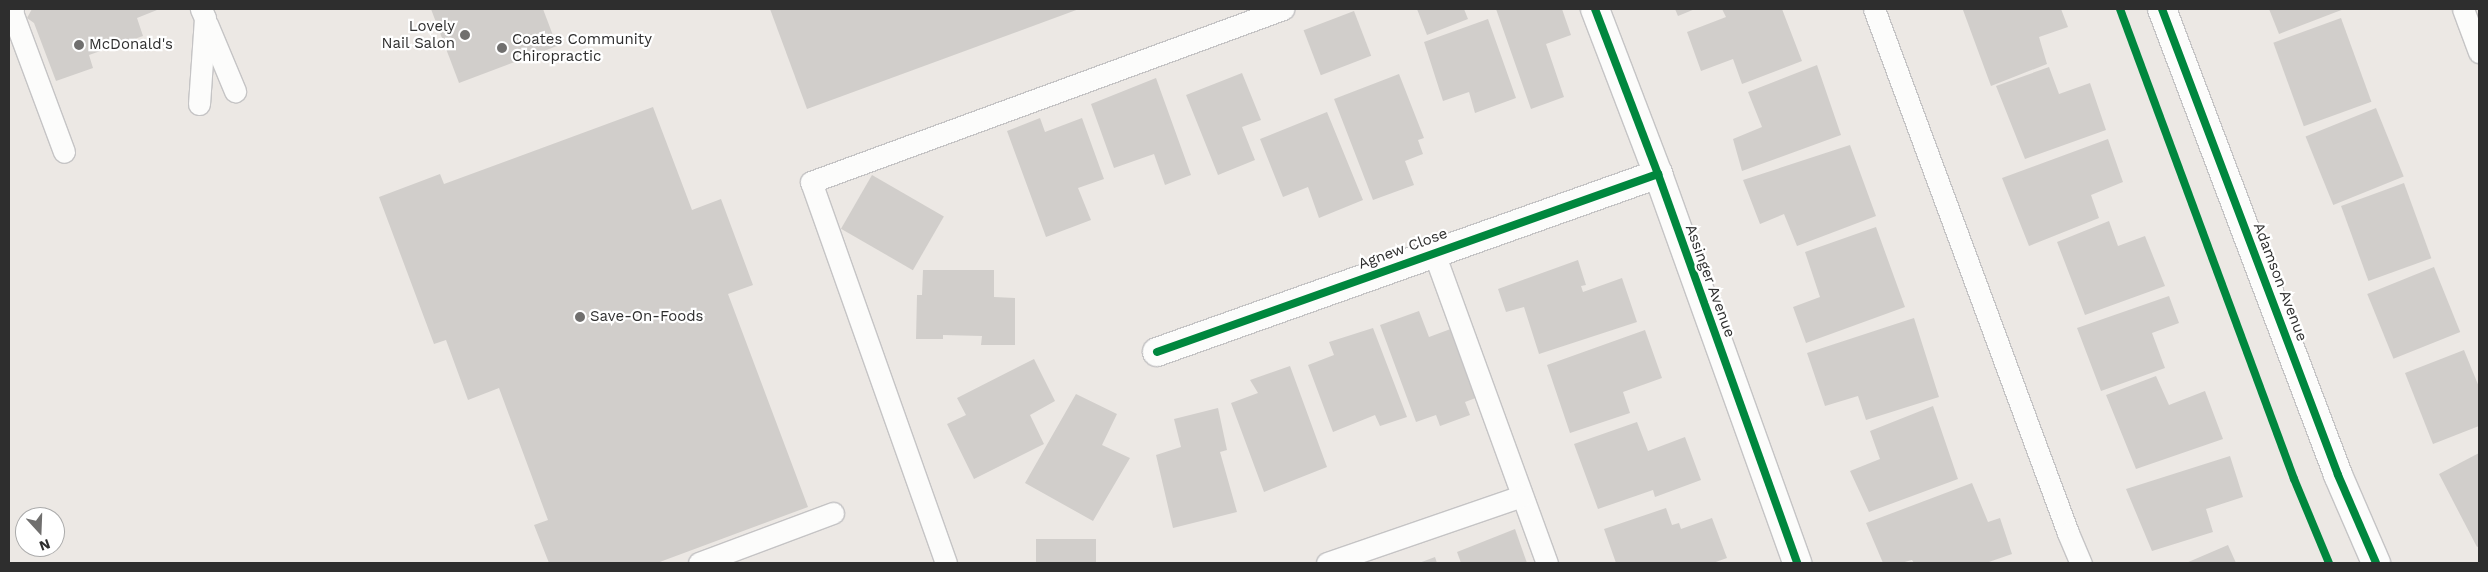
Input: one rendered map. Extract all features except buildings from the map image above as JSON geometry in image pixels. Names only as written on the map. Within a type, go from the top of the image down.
[{"type":"street","name":"Assinger Avenue","points":[[1595,9],[1658,174],[1796,563]]},
{"type":"street","name":"Adamson Avenue","points":[[2162,9],[2338,475],[2376,563]]},
{"type":"street","name":"Agnew Close","points":[[1157,352],[1658,174]]},
{"type":"lane","points":[[13,9],[12,12],[64,152]]},
{"type":"lane","points":[[946,563],[811,182],[1284,9]]},
{"type":"lane","points":[[1874,9],[2068,533],[2081,563]]},
{"type":"lane","points":[[2463,9],[2479,52]]},
{"type":"lane","points":[[203,13],[235,91]]},
{"type":"lane","points":[[199,104],[203,13]]},
{"type":"lane","points":[[1434,252],[1547,563]]},
{"type":"lane","points":[[1327,563],[1522,496]]},
{"type":"lane","points":[[698,563],[833,513]]},
{"type":"cycle path","points":[[1595,9],[1658,174],[1797,563]]},
{"type":"cycle path","points":[[2120,9],[2294,479],[2329,563]]},
{"type":"cycle path","points":[[2162,9],[2338,475],[2376,563]]},
{"type":"cycle path","points":[[1157,352],[1658,174]]},
{"type":"place","name":"Lovely Nail Salon","points":[[465,35]]},
{"type":"place","name":"McDonald's","points":[[79,45]]},
{"type":"place","name":"Coates Community Chiropractic","points":[[502,48]]},
{"type":"place","name":"Save-On-Foods","points":[[580,317]]}]
